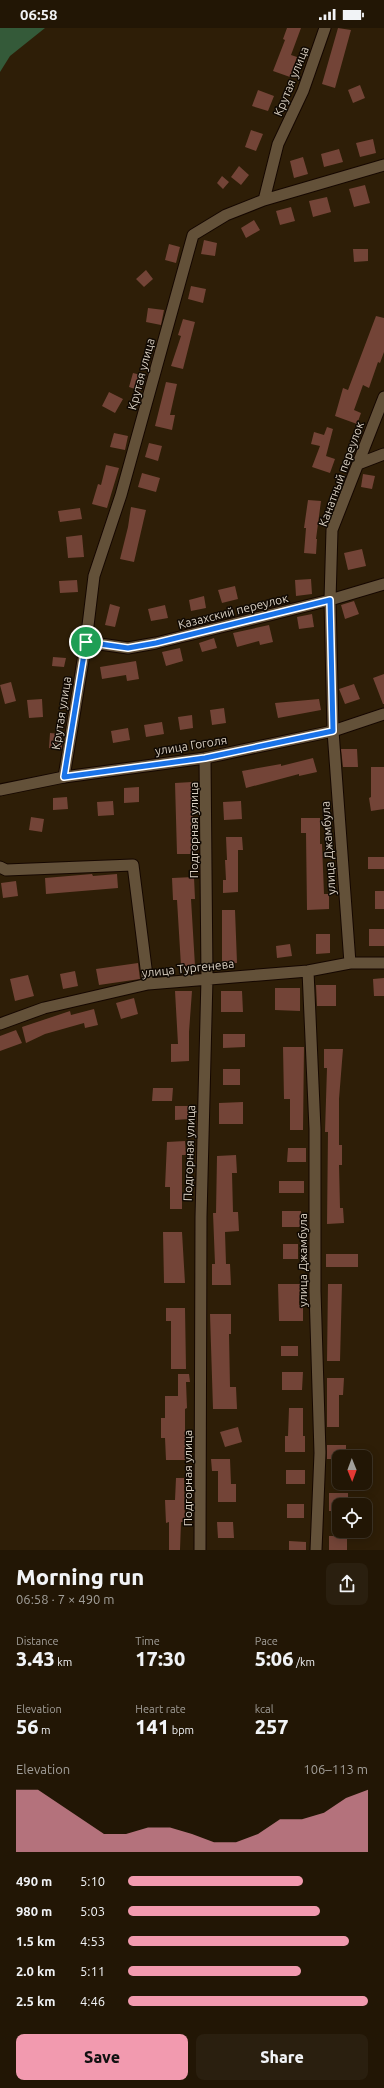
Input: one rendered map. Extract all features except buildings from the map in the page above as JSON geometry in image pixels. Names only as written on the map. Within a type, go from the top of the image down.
[{"type":"street","name":"Крутая улица","points":[[64,777],[86,642],[94,576],[121,495],[193,235],[226,215],[264,200],[278,144],[303,91],[325,28]]},
{"type":"street","points":[[264,200],[384,165]]},
{"type":"street","name":"Канатный переулок","points":[[333,731],[330,600],[332,530],[384,397]]},
{"type":"street","points":[[358,464],[384,454]]},
{"type":"street","name":"Казахский переулок","points":[[86,642],[128,648],[156,643],[330,600],[384,584]]},
{"type":"street","name":"улица Гоголя","points":[[0,790],[64,777],[205,758],[333,731],[384,714]]},
{"type":"street","name":"улица Джамбула","points":[[333,731],[350,963]]},
{"type":"street","name":"Подгорная улица","points":[[200,1550],[201,1217],[207,978],[205,758]]},
{"type":"street","points":[[0,868],[6,870],[133,864],[148,984]]},
{"type":"street","name":"улица Тургенева","points":[[0,1024],[44,1008],[148,984],[207,978],[308,971],[350,963],[384,963]]},
{"type":"street","name":"улица Джамбула","points":[[308,971],[315,1129],[315,1291],[320,1453],[316,1550]]},
{"type":"green space","points":[[0,28],[45,28],[10,56],[0,72]]},
{"type":"route","points":[[330,600],[333,731],[205,758],[64,777],[86,642],[128,648],[156,643],[330,600]]}]
